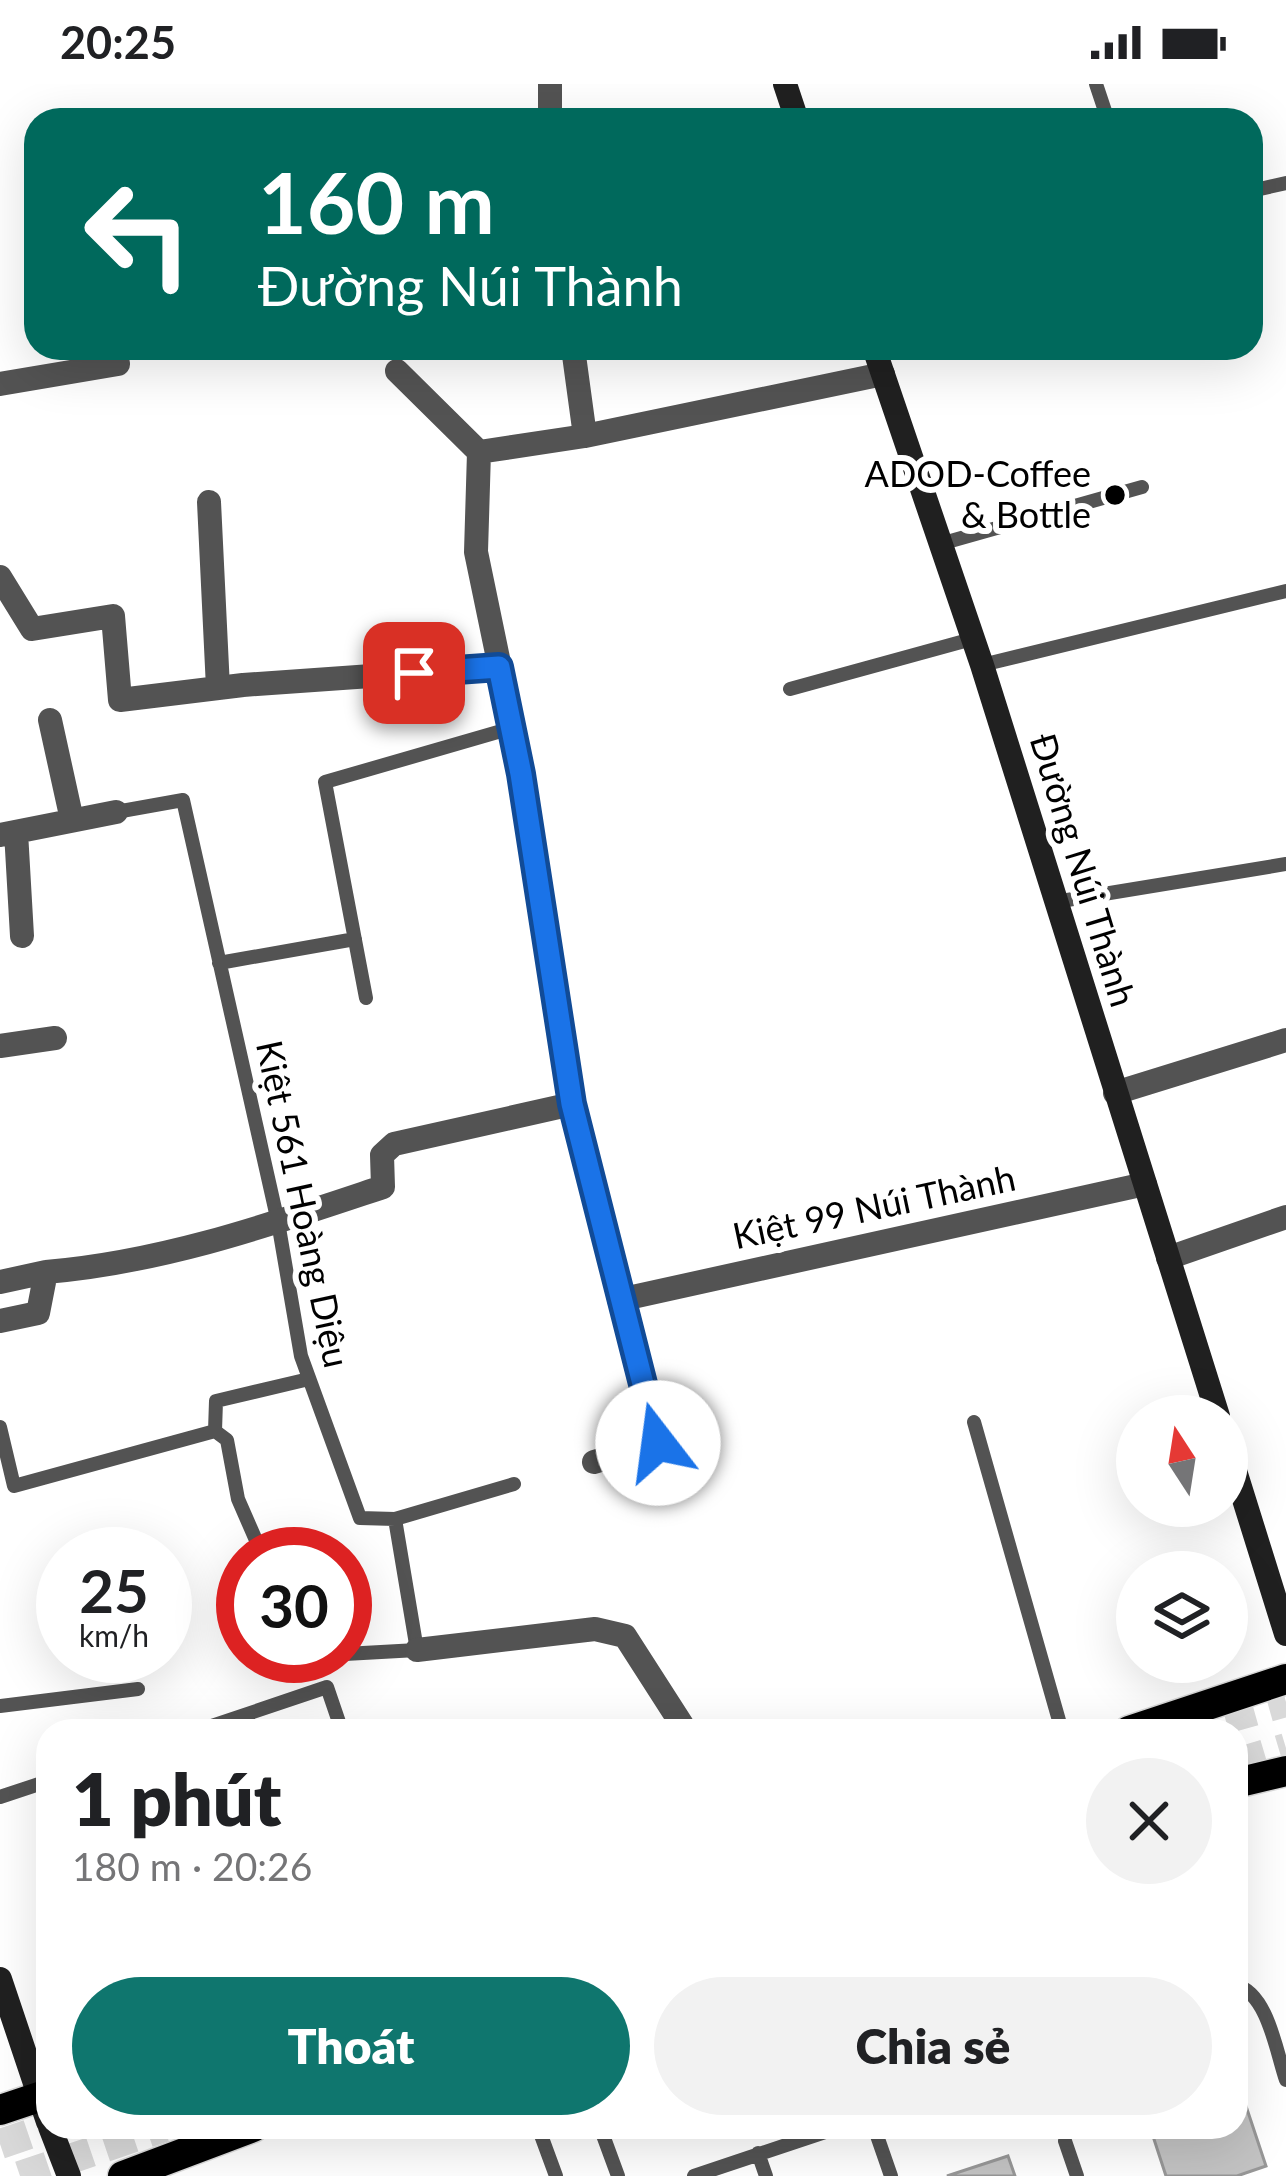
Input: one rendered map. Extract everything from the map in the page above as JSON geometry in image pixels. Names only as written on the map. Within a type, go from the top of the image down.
[{"type":"main road","name":"Đường Núi Thành","points":[[878,360],[982,665],[1211,1395]]},
{"type":"main road","points":[[1248,1512],[1286,1634]]},
{"type":"main road","points":[[1165,1719],[1286,1678]]},
{"type":"main road","points":[[1248,1781],[1286,1771]]},
{"type":"main road","points":[[0,1979],[36,2082]]},
{"type":"main road","points":[[0,2110],[36,2110]]},
{"type":"main road","points":[[56,2139],[69,2176]]},
{"type":"main road","points":[[123,2176],[221,2139]]},
{"type":"street","points":[[0,384],[118,364],[117,360]]},
{"type":"street","points":[[575,360],[585,436]]},
{"type":"street","points":[[397,371],[478,452],[476,552],[512,728],[572,1104],[658,1443],[594,1462]]},
{"type":"street","points":[[478,452],[585,436],[883,374]]},
{"type":"street","points":[[209,502],[218,688]]},
{"type":"street","points":[[0,577],[32,628],[113,616],[120,700],[499,667]]},
{"type":"street","points":[[50,720],[72,820]]},
{"type":"street","points":[[22,936],[8,833],[116,812]]},
{"type":"street","points":[[0,1046],[55,1039]]},
{"type":"street","points":[[1115,1093],[1286,1040]]},
{"type":"street","points":[[0,1282],[148,1261],[278,1222],[383,1187],[382,1155],[394,1144],[572,1104]]},
{"type":"street","name":"Kiệt 99 Núi Thành","points":[[619,1300],[1145,1184]]},
{"type":"street","points":[[1168,1258],[1286,1217]]},
{"type":"street","points":[[0,1321],[38,1313],[46,1272]]},
{"type":"street","points":[[417,1650],[595,1629],[625,1636],[678,1719]]},
{"type":"lane","points":[[940,544],[1142,487]]},
{"type":"lane","points":[[982,665],[1286,591]]},
{"type":"lane","points":[[790,689],[972,639]]},
{"type":"lane","points":[[366,998],[325,782],[512,728]]},
{"type":"lane","name":"Kiệt 561 Hoàng Diệu","points":[[116,812],[183,800],[309,1379],[360,1518],[394,1519]]},
{"type":"lane","points":[[1055,902],[1286,864]]},
{"type":"lane","points":[[219,963],[355,939]]},
{"type":"lane","points":[[215,1431],[216,1401],[309,1379]]},
{"type":"lane","points":[[974,1422],[1060,1719]]},
{"type":"lane","points":[[0,1426],[14,1486],[215,1431]]},
{"type":"lane","points":[[215,1431],[227,1440],[238,1499],[250,1527]]},
{"type":"lane","points":[[372,1652],[417,1650],[394,1519],[514,1484]]},
{"type":"lane","points":[[232,1719],[327,1687],[338,1719]]},
{"type":"lane","points":[[0,1706],[138,1689]]},
{"type":"lane","points":[[0,1797],[36,1785]]},
{"type":"lane","points":[[1248,1989],[1259,2004],[1286,2080]]},
{"type":"lane","points":[[542,2139],[556,2176]]},
{"type":"lane","points":[[605,2139],[618,2176]]},
{"type":"lane","points":[[694,2176],[802,2139]]},
{"type":"lane","points":[[878,2139],[891,2176]]},
{"type":"lane","points":[[1065,2141],[1077,2176]]},
{"type":"lane","points":[[758,2153],[766,2176]]},
{"type":"building","points":[[1248,2112],[1266,2166],[1237,2176],[1166,2176],[1154,2139],[1248,2139]]},
{"type":"building","points":[[1008,2156],[1015,2176],[947,2176]]},
{"type":"tunnel","points":[[1225,1719],[1286,1702]]},
{"type":"tunnel","points":[[1248,1759],[1286,1748]]},
{"type":"tunnel","points":[[0,2144],[36,2132]]},
{"type":"tunnel","points":[[20,2176],[129,2139]]},
{"type":"place","name":"ADOD-Coffee & Bottle","points":[[1115,495]]},
{"type":"route","points":[[414,673],[499,667],[521,774],[572,1104],[658,1443]]}]
